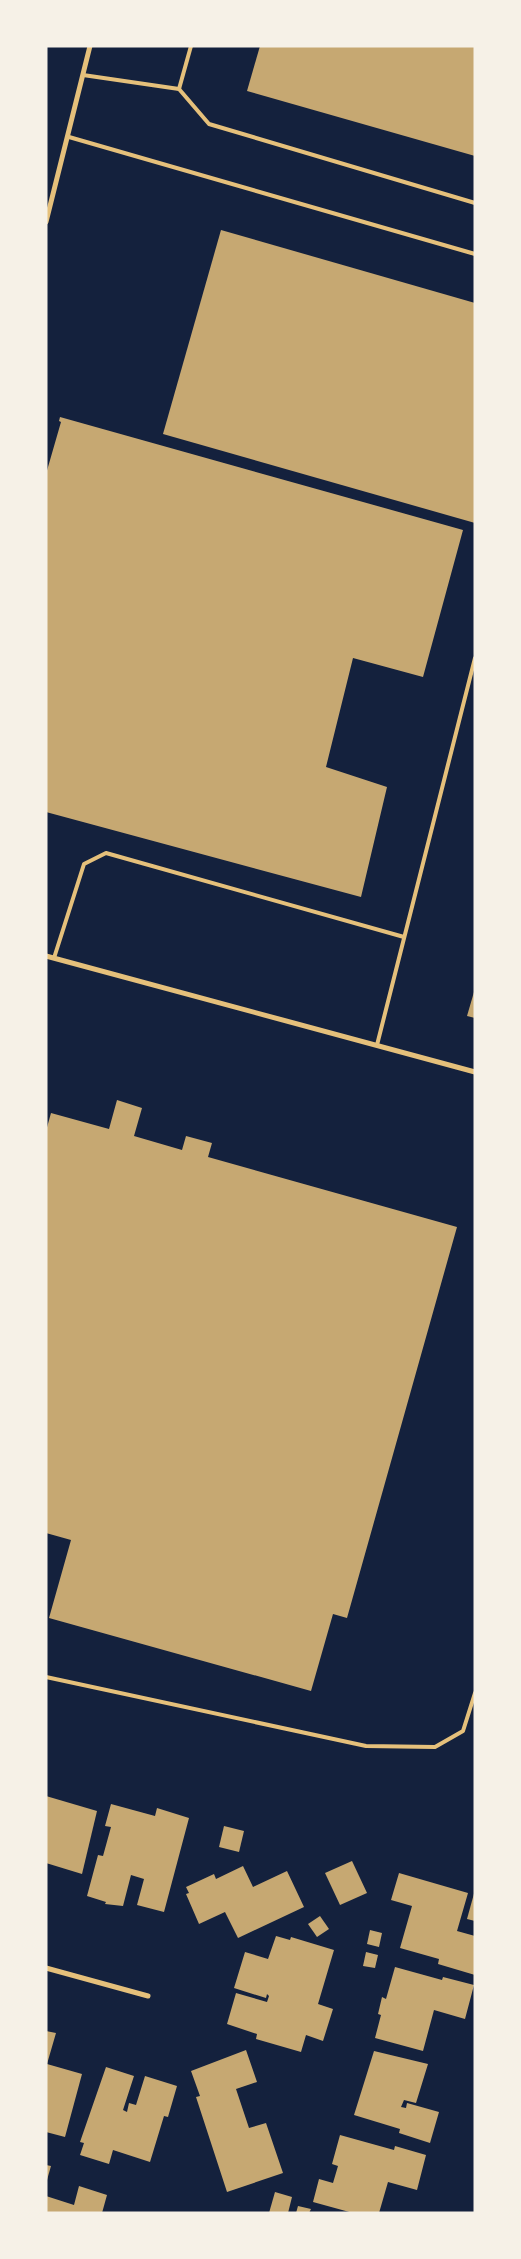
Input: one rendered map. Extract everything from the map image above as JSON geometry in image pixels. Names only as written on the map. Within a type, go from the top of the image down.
[{"type":"street","points":[[46,222],[90,46]]},
{"type":"street","points":[[46,956],[475,1072]]},
{"type":"street","points":[[46,1968],[148,1996]]},
{"type":"lane","points":[[179,89],[191,46]]},
{"type":"lane","points":[[84,75],[179,89],[209,124],[475,203]]},
{"type":"lane","points":[[68,138],[475,254]]},
{"type":"lane","points":[[377,1045],[475,658]]},
{"type":"lane","points":[[54,958],[84,864],[106,853],[404,936]]},
{"type":"lane","points":[[46,1677],[366,1746],[435,1748],[463,1731],[475,1693]]},
{"type":"building","points":[[260,46],[475,46],[475,156],[247,91]]},
{"type":"building","points":[[221,230],[475,303],[475,523],[163,434]]},
{"type":"building","points":[[60,417],[463,530],[423,677],[353,658],[326,767],[387,787],[361,897],[46,812],[46,474],[61,422],[59,421]]},
{"type":"building","points":[[475,992],[475,1018],[467,1016]]},
{"type":"building","points":[[117,1100],[142,1108],[134,1136],[182,1150],[186,1136],[212,1143],[208,1157],[457,1227],[347,1618],[333,1614],[311,1691],[49,1618],[71,1540],[46,1533],[46,1131],[51,1113],[109,1129]]},
{"type":"building","points":[[46,1796],[97,1811],[82,1874],[46,1863]]},
{"type":"building","points":[[111,1804],[155,1816],[157,1808],[189,1818],[164,1912],[137,1905],[144,1879],[131,1875],[123,1906],[105,1904],[106,1902],[87,1896],[98,1855],[103,1856],[111,1827],[105,1826]]},
{"type":"building","points":[[224,1826],[244,1831],[239,1852],[219,1847]]},
{"type":"building","points":[[352,1861],[367,1893],[340,1905],[325,1873]]},
{"type":"building","points":[[243,1866],[253,1887],[287,1871],[304,1907],[238,1938],[225,1912],[199,1924],[186,1894],[189,1893],[186,1887],[214,1874],[216,1879]]},
{"type":"building","points":[[399,1873],[468,1893],[457,1931],[475,1936],[475,1975],[438,1964],[439,1959],[400,1948],[412,1906],[391,1900]]},
{"type":"building","points":[[475,1890],[475,1921],[467,1919]]},
{"type":"building","points":[[320,1916],[329,1929],[317,1937],[308,1924]]},
{"type":"building","points":[[370,1930],[382,1933],[379,1947],[367,1944]]},
{"type":"building","points":[[276,1936],[290,1940],[291,1937],[334,1950],[318,2004],[333,2009],[323,2041],[306,2035],[301,2052],[256,2039],[257,2034],[227,2024],[236,1993],[267,2002],[269,1996],[267,1994],[266,1998],[234,1988],[245,1952],[268,1959]]},
{"type":"building","points":[[366,1952],[378,1955],[375,1968],[363,1966]]},
{"type":"building","points":[[395,1967],[442,1980],[443,1977],[474,1985],[465,2019],[434,2010],[423,2051],[375,2038],[381,2015],[378,2014],[382,1997],[386,1999]]},
{"type":"building","points":[[46,2031],[56,2033],[47,2064],[82,2074],[65,2137],[46,2132]]},
{"type":"building","points":[[246,2050],[257,2082],[236,2089],[249,2128],[266,2123],[283,2173],[227,2192],[196,2097],[200,2096],[191,2071]]},
{"type":"building","points":[[374,2051],[428,2064],[416,2103],[404,2100],[401,2107],[406,2108],[407,2103],[439,2112],[430,2143],[399,2133],[400,2129],[354,2115]]},
{"type":"building","points":[[106,2067],[134,2076],[123,2110],[127,2112],[129,2103],[136,2105],[145,2076],[177,2086],[168,2117],[164,2116],[150,2162],[113,2150],[109,2164],[80,2155],[84,2143],[80,2142]]},
{"type":"building","points":[[340,2135],[394,2150],[395,2146],[426,2155],[417,2190],[388,2182],[379,2213],[353,2213],[313,2202],[319,2179],[333,2183],[338,2166],[332,2164]]},
{"type":"building","points":[[46,2165],[51,2166],[47,2180],[46,2180]]},
{"type":"building","points":[[79,2186],[107,2195],[102,2213],[46,2213],[46,2196],[74,2205]]},
{"type":"building","points":[[275,2192],[292,2197],[288,2213],[269,2213]]},
{"type":"building","points":[[298,2206],[311,2209],[309,2213],[296,2213]]}]
